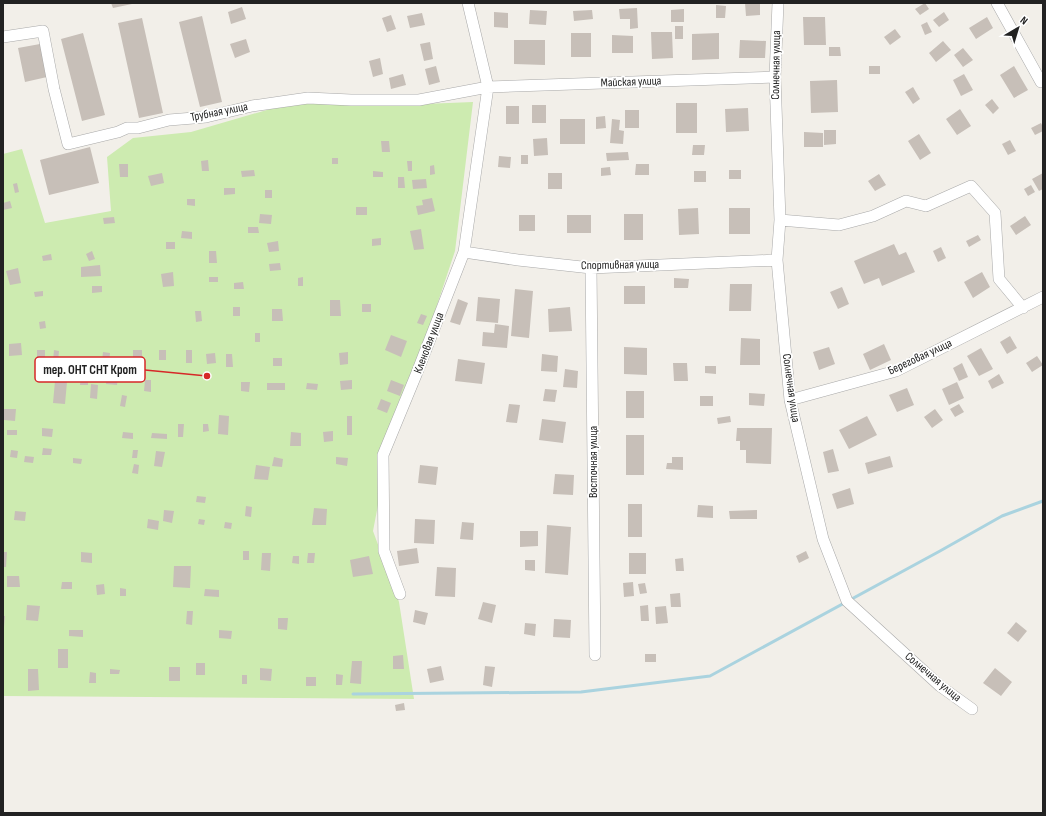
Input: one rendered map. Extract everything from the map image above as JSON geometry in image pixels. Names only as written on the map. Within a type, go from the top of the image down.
[{"type":"street","points":[[468,3],[488,87]]},
{"type":"street","name":"Солнечная улица","points":[[778,3],[774,77],[780,220],[777,260],[790,400],[823,539],[847,601],[940,686],[972,709]]},
{"type":"street","points":[[997,3],[1041,82]]},
{"type":"street","name":"Трубная улица","points":[[3,37],[43,31],[54,89],[68,144],[118,132],[127,128],[138,128],[168,120],[206,117],[252,106],[308,98],[351,100],[419,100],[488,87]]},
{"type":"street","name":"Майская улица","points":[[488,87],[774,77]]},
{"type":"street","name":"Кленовая улица","points":[[400,594],[384,550],[383,455],[464,252],[488,87]]},
{"type":"street","points":[[780,220],[839,225],[872,216],[906,200],[926,206],[971,186],[995,213],[999,279],[1023,308]]},
{"type":"street","name":"Спортивная улица","points":[[464,252],[591,268],[777,260]]},
{"type":"street","name":"Восточная улица","points":[[591,268],[594,655]]},
{"type":"street","name":"Береговая улица","points":[[790,400],[896,371],[1043,297]]},
{"type":"green space","points":[[308,98],[374,106],[473,102],[455,251],[430,326],[393,427],[373,531],[399,602],[414,699],[3,696],[3,154],[22,149],[45,223],[111,211],[107,157],[133,138],[191,132]]},
{"type":"building","points":[[111,3],[132,3],[132,4],[113,8]]},
{"type":"building","points":[[745,3],[760,3],[760,15],[746,16]]},
{"type":"building","points":[[925,3],[929,9],[920,15],[915,9]]},
{"type":"building","points":[[716,5],[726,6],[725,18],[716,18]]},
{"type":"building","points":[[242,7],[246,19],[231,24],[228,12]]},
{"type":"building","points":[[637,8],[638,28],[630,29],[630,19],[620,19],[619,9]]},
{"type":"building","points":[[684,9],[684,22],[671,22],[671,10]]},
{"type":"building","points":[[530,10],[547,11],[546,25],[529,24]]},
{"type":"building","points":[[592,10],[593,19],[574,21],[573,11]]},
{"type":"building","points":[[494,12],[508,13],[508,28],[494,27]]},
{"type":"building","points":[[944,12],[949,20],[939,27],[933,20]]},
{"type":"building","points":[[422,13],[425,25],[410,28],[407,16]]},
{"type":"building","points":[[391,15],[396,29],[387,32],[382,18]]},
{"type":"building","points":[[202,16],[222,102],[200,107],[179,22]]},
{"type":"building","points":[[803,17],[825,17],[826,45],[804,45]]},
{"type":"building","points":[[987,17],[993,28],[976,39],[969,28]]},
{"type":"building","points":[[142,18],[163,113],[139,118],[118,23]]},
{"type":"building","points":[[927,22],[932,32],[925,35],[921,25]]},
{"type":"building","points":[[675,26],[683,26],[683,39],[675,39]]},
{"type":"building","points":[[895,29],[901,37],[890,45],[884,37]]},
{"type":"building","points":[[651,32],[672,32],[673,58],[652,59]]},
{"type":"building","points":[[83,33],[105,115],[82,121],[61,39]]},
{"type":"building","points":[[571,33],[591,33],[591,57],[571,57]]},
{"type":"building","points":[[719,33],[719,59],[692,60],[692,34]]},
{"type":"building","points":[[612,35],[633,36],[633,53],[612,53]]},
{"type":"building","points":[[246,39],[250,52],[235,58],[230,44]]},
{"type":"building","points":[[514,40],[545,40],[545,65],[514,64]]},
{"type":"building","points":[[740,40],[766,41],[765,58],[739,58]]},
{"type":"building","points":[[943,41],[951,50],[936,62],[929,53]]},
{"type":"building","points":[[430,42],[433,59],[424,61],[420,44]]},
{"type":"building","points":[[40,44],[47,77],[25,82],[18,48]]},
{"type":"building","points":[[829,47],[840,47],[841,56],[829,56]]},
{"type":"building","points":[[963,48],[973,60],[963,67],[954,55]]},
{"type":"building","points":[[380,58],[383,74],[373,77],[369,61]]},
{"type":"building","points":[[436,66],[440,82],[429,85],[425,69]]},
{"type":"building","points":[[869,66],[880,66],[880,74],[869,74]]},
{"type":"building","points":[[1014,66],[1028,90],[1014,98],[1000,75]]},
{"type":"building","points":[[403,74],[406,85],[391,89],[389,78]]},
{"type":"building","points":[[964,74],[973,90],[961,96],[953,80]]},
{"type":"building","points":[[837,80],[838,112],[811,113],[810,81]]},
{"type":"building","points":[[913,87],[920,99],[913,104],[905,92]]},
{"type":"building","points":[[992,99],[999,108],[993,114],[985,105]]},
{"type":"building","points":[[676,103],[697,103],[697,133],[676,133]]},
{"type":"building","points":[[532,105],[546,105],[546,123],[532,123]]},
{"type":"building","points":[[506,106],[519,106],[519,124],[506,124]]},
{"type":"building","points":[[748,108],[749,131],[726,132],[725,109]]},
{"type":"building","points":[[960,109],[971,126],[957,135],[946,119]]},
{"type":"building","points":[[625,110],[639,110],[639,128],[625,128]]},
{"type":"building","points":[[605,116],[606,128],[596,129],[596,117]]},
{"type":"building","points":[[560,119],[585,119],[585,144],[560,144]]},
{"type":"building","points":[[612,119],[620,120],[619,130],[624,131],[623,144],[610,143]]},
{"type":"building","points":[[1041,123],[1043,131],[1035,135],[1031,128]]},
{"type":"building","points":[[824,130],[836,130],[836,144],[824,145]]},
{"type":"building","points":[[804,132],[823,133],[823,147],[804,147]]},
{"type":"building","points":[[919,134],[931,153],[920,160],[908,141]]},
{"type":"building","points":[[547,138],[548,155],[534,156],[533,139]]},
{"type":"building","points":[[1010,140],[1016,151],[1008,155],[1002,144]]},
{"type":"building","points":[[381,141],[389,141],[390,152],[382,152]]},
{"type":"building","points":[[693,145],[705,145],[704,155],[692,155]]},
{"type":"building","points":[[90,147],[99,183],[49,195],[40,160]]},
{"type":"building","points":[[628,152],[629,160],[607,161],[606,153]]},
{"type":"building","points":[[521,155],[528,155],[528,164],[521,164]]},
{"type":"building","points":[[499,156],[511,157],[510,168],[498,167]]},
{"type":"building","points":[[332,158],[338,158],[338,164],[332,164]]},
{"type":"building","points":[[208,160],[209,171],[202,171],[201,161]]},
{"type":"building","points":[[407,161],[412,161],[412,171],[408,171]]},
{"type":"building","points":[[119,164],[128,164],[128,177],[120,177]]},
{"type":"building","points":[[636,164],[649,164],[649,175],[635,175]]},
{"type":"building","points":[[434,165],[435,174],[430,175],[430,166]]},
{"type":"building","points":[[610,167],[611,175],[601,176],[601,168]]},
{"type":"building","points":[[254,170],[255,176],[242,177],[241,171]]},
{"type":"building","points":[[729,170],[741,170],[741,179],[729,179]]},
{"type":"building","points":[[373,171],[383,172],[383,177],[373,177]]},
{"type":"building","points":[[694,171],[706,171],[706,182],[694,182]]},
{"type":"building","points":[[162,173],[164,183],[151,186],[148,176]]},
{"type":"building","points":[[548,173],[562,173],[562,189],[548,189]]},
{"type":"building","points":[[1043,173],[1043,189],[1039,191],[1032,179]]},
{"type":"building","points":[[879,174],[886,185],[875,191],[868,181]]},
{"type":"building","points":[[398,177],[404,177],[405,188],[398,188]]},
{"type":"building","points":[[426,179],[427,188],[413,189],[412,180]]},
{"type":"building","points":[[17,183],[19,192],[15,193],[13,184]]},
{"type":"building","points":[[1031,185],[1035,192],[1028,196],[1024,189]]},
{"type":"building","points":[[224,188],[235,188],[235,194],[224,195]]},
{"type":"building","points":[[265,190],[272,190],[272,198],[265,198]]},
{"type":"building","points":[[432,198],[435,211],[418,215],[416,206],[423,205],[422,200]]},
{"type":"building","points":[[187,199],[195,199],[195,206],[187,205]]},
{"type":"building","points":[[10,201],[12,208],[3,210],[3,203]]},
{"type":"building","points":[[356,207],[367,207],[367,215],[356,215]]},
{"type":"building","points":[[698,208],[699,234],[679,235],[678,209]]},
{"type":"building","points":[[729,208],[750,208],[750,234],[729,234]]},
{"type":"building","points":[[260,214],[272,215],[271,224],[259,223]]},
{"type":"building","points":[[624,214],[643,214],[643,240],[624,240]]},
{"type":"building","points":[[519,215],[535,215],[535,231],[519,231]]},
{"type":"building","points":[[567,215],[591,215],[591,233],[567,233]]},
{"type":"building","points":[[1025,216],[1031,225],[1016,235],[1010,226]]},
{"type":"building","points":[[114,217],[115,223],[104,224],[103,218]]},
{"type":"building","points":[[248,227],[258,227],[259,233],[248,233]]},
{"type":"building","points":[[421,229],[424,249],[414,250],[410,231]]},
{"type":"building","points":[[182,231],[192,232],[192,239],[181,238]]},
{"type":"building","points":[[978,235],[981,240],[969,247],[966,241]]},
{"type":"building","points":[[381,238],[381,245],[372,246],[372,239]]},
{"type":"building","points":[[278,241],[279,251],[269,252],[267,243]]},
{"type":"building","points":[[166,242],[175,242],[175,249],[166,249]]},
{"type":"building","points":[[894,244],[899,255],[906,252],[915,272],[882,286],[879,278],[864,284],[854,261]]},
{"type":"building","points":[[941,247],[946,258],[938,262],[933,251]]},
{"type":"building","points":[[92,251],[95,259],[89,261],[86,254]]},
{"type":"building","points":[[209,251],[216,251],[217,263],[209,263]]},
{"type":"building","points":[[51,254],[52,260],[43,261],[42,256]]},
{"type":"building","points":[[280,263],[281,270],[270,271],[269,264]]},
{"type":"building","points":[[100,265],[101,276],[81,277],[81,267]]},
{"type":"building","points":[[18,268],[21,283],[10,285],[6,271]]},
{"type":"building","points":[[173,272],[174,286],[163,287],[161,274]]},
{"type":"building","points":[[982,272],[990,287],[973,298],[964,282]]},
{"type":"building","points":[[209,277],[218,277],[218,282],[209,282]]},
{"type":"building","points":[[303,277],[303,286],[298,286],[298,278]]},
{"type":"building","points":[[674,278],[689,279],[688,288],[674,288]]},
{"type":"building","points":[[243,282],[244,289],[234,289],[234,283]]},
{"type":"building","points":[[730,284],[752,284],[751,311],[729,311]]},
{"type":"building","points":[[92,286],[102,286],[102,292],[92,293]]},
{"type":"building","points":[[624,286],[645,286],[645,304],[624,304]]},
{"type":"building","points":[[842,287],[849,304],[838,309],[830,292]]},
{"type":"building","points":[[515,289],[533,291],[529,338],[511,336]]},
{"type":"building","points":[[43,291],[43,296],[35,297],[34,292]]},
{"type":"building","points":[[478,297],[500,299],[498,323],[476,321]]},
{"type":"building","points":[[458,299],[468,303],[460,325],[450,322]]},
{"type":"building","points":[[330,300],[340,300],[341,316],[330,316]]},
{"type":"building","points":[[362,304],[371,304],[371,312],[362,312]]},
{"type":"building","points":[[233,307],[240,307],[240,316],[233,316]]},
{"type":"building","points":[[570,307],[572,331],[549,332],[548,309]]},
{"type":"building","points":[[272,309],[282,309],[283,321],[272,321]]},
{"type":"building","points":[[195,311],[201,311],[202,321],[196,322]]},
{"type":"building","points":[[421,314],[427,316],[423,325],[417,323]]},
{"type":"building","points":[[45,321],[46,328],[40,329],[39,322]]},
{"type":"building","points":[[495,324],[509,326],[507,348],[482,346],[483,332],[494,333]]},
{"type":"building","points":[[255,333],[260,333],[260,342],[255,342]]},
{"type":"building","points":[[391,335],[407,341],[401,357],[385,350]]},
{"type":"building","points":[[1010,336],[1017,348],[1007,354],[1000,342]]},
{"type":"building","points":[[741,338],[760,339],[760,365],[740,365]]},
{"type":"building","points":[[21,343],[22,355],[9,356],[9,344]]},
{"type":"building","points":[[884,344],[891,360],[870,370],[863,354]]},
{"type":"building","points":[[624,347],[647,348],[647,375],[624,374]]},
{"type":"building","points":[[829,347],[835,364],[819,370],[813,352]]},
{"type":"building","points":[[981,348],[993,369],[979,376],[967,356]]},
{"type":"building","points":[[37,350],[45,350],[45,361],[37,361]]},
{"type":"building","points":[[54,350],[59,351],[58,362],[53,361]]},
{"type":"building","points":[[133,350],[142,350],[142,362],[133,362]]},
{"type":"building","points":[[159,350],[166,350],[166,360],[159,360]]},
{"type":"building","points":[[186,350],[192,350],[192,363],[186,363]]},
{"type":"building","points":[[103,352],[110,353],[109,362],[102,361]]},
{"type":"building","points":[[348,352],[348,364],[340,365],[339,353]]},
{"type":"building","points":[[215,353],[216,363],[207,364],[206,354]]},
{"type":"building","points":[[226,354],[232,354],[233,367],[226,367]]},
{"type":"building","points":[[542,354],[558,356],[557,372],[541,371]]},
{"type":"building","points":[[1037,356],[1043,365],[1032,372],[1026,363]]},
{"type":"building","points":[[273,358],[282,358],[282,366],[273,366]]},
{"type":"building","points":[[458,359],[485,363],[482,384],[455,381]]},
{"type":"building","points":[[673,363],[687,363],[688,381],[674,381]]},
{"type":"building","points":[[962,363],[968,377],[959,381],[953,368]]},
{"type":"building","points":[[705,366],[716,366],[716,374],[705,373]]},
{"type":"building","points":[[565,369],[578,371],[577,388],[563,387]]},
{"type":"building","points":[[999,374],[1004,383],[992,389],[988,381]]},
{"type":"building","points":[[81,376],[88,376],[88,385],[80,385]]},
{"type":"building","points":[[107,376],[118,377],[117,385],[106,384]]},
{"type":"building","points":[[145,380],[151,380],[151,392],[144,391]]},
{"type":"building","points":[[352,380],[352,389],[341,390],[340,381]]},
{"type":"building","points":[[391,380],[404,385],[400,396],[387,391]]},
{"type":"building","points":[[55,381],[67,382],[65,404],[53,403]]},
{"type":"building","points":[[241,382],[250,382],[249,392],[241,391]]},
{"type":"building","points":[[957,382],[964,398],[949,405],[942,389]]},
{"type":"building","points":[[267,383],[285,383],[285,390],[267,390]]},
{"type":"building","points":[[307,383],[318,384],[317,390],[306,389]]},
{"type":"building","points":[[91,384],[98,385],[97,399],[90,398]]},
{"type":"building","points":[[907,388],[914,405],[897,412],[889,395]]},
{"type":"building","points":[[545,389],[557,390],[555,402],[543,401]]},
{"type":"building","points":[[626,391],[644,391],[644,418],[626,418]]},
{"type":"building","points":[[749,393],[765,394],[764,406],[749,405]]},
{"type":"building","points":[[122,395],[127,396],[125,407],[120,406]]},
{"type":"building","points":[[700,396],[713,396],[713,406],[700,406]]},
{"type":"building","points":[[381,399],[391,403],[387,413],[377,409]]},
{"type":"building","points":[[509,404],[520,405],[517,423],[506,422]]},
{"type":"building","points":[[959,404],[964,412],[955,417],[950,409]]},
{"type":"building","points":[[4,409],[16,409],[15,421],[4,420]]},
{"type":"building","points":[[935,409],[943,420],[932,428],[924,417]]},
{"type":"building","points":[[219,415],[229,416],[228,435],[218,434]]},
{"type":"building","points":[[347,416],[352,416],[352,435],[347,435]]},
{"type":"building","points":[[730,416],[731,422],[718,424],[717,418]]},
{"type":"building","points":[[867,416],[877,435],[849,449],[839,430]]},
{"type":"building","points":[[542,419],[566,422],[563,443],[539,440]]},
{"type":"building","points":[[178,424],[184,424],[183,437],[178,437]]},
{"type":"building","points":[[203,424],[208,424],[209,431],[203,432]]},
{"type":"building","points":[[42,428],[53,429],[52,437],[42,436]]},
{"type":"building","points":[[737,428],[772,428],[771,464],[746,463],[746,450],[740,450],[740,441],[736,441]]},
{"type":"building","points":[[7,430],[17,430],[17,435],[7,435]]},
{"type":"building","points":[[333,431],[333,441],[324,442],[323,432]]},
{"type":"building","points":[[123,432],[133,433],[133,439],[122,438]]},
{"type":"building","points":[[291,432],[301,433],[301,446],[290,446]]},
{"type":"building","points":[[152,433],[167,434],[167,439],[151,438]]},
{"type":"building","points":[[626,435],[644,435],[644,475],[626,475]]},
{"type":"building","points":[[43,448],[52,449],[51,455],[42,455]]},
{"type":"building","points":[[833,449],[839,471],[828,473],[823,452]]},
{"type":"building","points":[[11,450],[18,451],[17,458],[10,457]]},
{"type":"building","points":[[133,450],[138,450],[137,458],[132,458]]},
{"type":"building","points":[[156,451],[165,452],[162,467],[154,466]]},
{"type":"building","points":[[25,456],[34,457],[33,463],[24,462]]},
{"type":"building","points":[[890,456],[893,467],[868,474],[865,463]]},
{"type":"building","points":[[274,457],[283,459],[282,467],[272,466]]},
{"type":"building","points":[[336,457],[348,458],[347,466],[336,464]]},
{"type":"building","points":[[672,457],[683,457],[683,470],[666,469],[667,463],[672,463]]},
{"type":"building","points":[[73,458],[82,459],[81,464],[73,463]]},
{"type":"building","points":[[134,464],[139,465],[138,474],[132,473]]},
{"type":"building","points":[[256,465],[270,467],[268,480],[254,479]]},
{"type":"building","points":[[420,465],[438,467],[436,485],[418,483]]},
{"type":"building","points":[[555,474],[574,475],[573,495],[553,494]]},
{"type":"building","points":[[850,488],[854,504],[837,509],[832,494]]},
{"type":"building","points":[[197,496],[206,497],[205,503],[196,502]]},
{"type":"building","points":[[628,504],[642,504],[642,537],[628,537]]},
{"type":"building","points":[[698,505],[713,506],[713,518],[697,517]]},
{"type":"building","points":[[246,506],[252,507],[251,517],[245,516]]},
{"type":"building","points":[[314,508],[327,509],[326,525],[312,525]]},
{"type":"building","points":[[164,510],[174,511],[172,523],[163,521]]},
{"type":"building","points":[[757,510],[757,519],[730,519],[729,511]]},
{"type":"building","points":[[15,511],[26,512],[25,521],[14,520]]},
{"type":"building","points":[[148,519],[159,521],[158,530],[147,528]]},
{"type":"building","points":[[199,519],[205,520],[204,525],[198,524]]},
{"type":"building","points":[[415,519],[435,520],[434,544],[414,543]]},
{"type":"building","points":[[225,522],[232,523],[231,529],[224,528]]},
{"type":"building","points":[[462,522],[474,523],[473,540],[460,539]]},
{"type":"building","points":[[547,525],[571,527],[568,575],[545,573]]},
{"type":"building","points":[[520,531],[538,531],[538,546],[520,547]]},
{"type":"building","points":[[417,548],[419,563],[399,566],[397,551]]},
{"type":"building","points":[[243,551],[249,551],[249,560],[243,560]]},
{"type":"building","points":[[806,551],[809,558],[799,563],[796,556]]},
{"type":"building","points":[[3,552],[7,552],[6,567],[3,567]]},
{"type":"building","points":[[81,552],[92,553],[92,563],[81,562]]},
{"type":"building","points":[[262,553],[271,553],[270,571],[261,570]]},
{"type":"building","points":[[308,553],[315,553],[314,563],[307,563]]},
{"type":"building","points":[[629,553],[646,553],[646,574],[629,574]]},
{"type":"building","points":[[293,556],[299,556],[299,564],[292,563]]},
{"type":"building","points":[[369,556],[373,574],[353,577],[350,560]]},
{"type":"building","points":[[683,558],[684,571],[676,571],[675,559]]},
{"type":"building","points":[[525,560],[535,560],[535,571],[525,570]]},
{"type":"building","points":[[174,566],[191,566],[190,588],[173,587]]},
{"type":"building","points":[[437,567],[456,568],[455,597],[435,596]]},
{"type":"building","points":[[7,576],[19,576],[20,587],[7,587]]},
{"type":"building","points":[[62,582],[72,582],[72,589],[61,589]]},
{"type":"building","points":[[633,582],[634,596],[624,597],[623,583]]},
{"type":"building","points":[[645,583],[647,593],[640,594],[638,584]]},
{"type":"building","points":[[104,584],[105,594],[97,595],[96,585]]},
{"type":"building","points":[[120,588],[126,589],[126,596],[120,596]]},
{"type":"building","points":[[205,589],[219,590],[219,597],[204,596]]},
{"type":"building","points":[[680,593],[681,607],[671,607],[670,594]]},
{"type":"building","points":[[483,602],[496,605],[492,623],[478,619]]},
{"type":"building","points":[[27,605],[40,606],[38,621],[26,620]]},
{"type":"building","points":[[648,605],[649,621],[641,621],[640,606]]},
{"type":"building","points":[[666,606],[668,623],[656,624],[655,607]]},
{"type":"building","points":[[415,610],[428,613],[425,625],[413,622]]},
{"type":"building","points":[[187,611],[193,611],[192,625],[186,624]]},
{"type":"building","points":[[3,616],[5,616],[4,627],[3,627]]},
{"type":"building","points":[[278,618],[288,618],[287,630],[278,629]]},
{"type":"building","points":[[554,619],[571,620],[570,638],[553,637]]},
{"type":"building","points":[[1016,622],[1027,631],[1018,642],[1007,633]]},
{"type":"building","points":[[525,623],[536,624],[535,636],[524,634]]},
{"type":"building","points":[[69,630],[83,630],[83,637],[69,636]]},
{"type":"building","points":[[219,630],[232,631],[231,639],[219,638]]},
{"type":"building","points":[[58,649],[68,649],[68,668],[58,668]]},
{"type":"building","points":[[645,654],[656,654],[656,662],[645,662]]},
{"type":"building","points":[[403,655],[404,669],[393,669],[393,656]]},
{"type":"building","points":[[352,661],[362,661],[361,684],[350,683]]},
{"type":"building","points":[[196,663],[205,663],[205,675],[196,675]]},
{"type":"building","points":[[441,666],[444,680],[430,683],[427,669]]},
{"type":"building","points":[[485,666],[495,667],[492,687],[483,685]]},
{"type":"building","points":[[169,667],[180,667],[180,681],[169,681]]},
{"type":"building","points":[[260,668],[272,669],[271,681],[260,680]]},
{"type":"building","points":[[995,668],[1012,682],[1001,696],[983,683]]},
{"type":"building","points":[[28,669],[38,669],[39,690],[28,691]]},
{"type":"building","points":[[110,669],[120,670],[119,674],[110,674]]},
{"type":"building","points":[[90,672],[96,673],[96,683],[89,683]]},
{"type":"building","points":[[336,674],[343,675],[342,685],[336,685]]},
{"type":"building","points":[[242,675],[247,675],[247,684],[242,684]]},
{"type":"building","points":[[306,677],[316,677],[316,686],[306,686]]},
{"type":"building","points":[[404,703],[405,710],[396,711],[395,705]]},
{"type":"waterway","points":[[353,694],[581,692],[710,676],[1002,516],[1043,501]]},
{"type":"place","name":"тер. ОНТ СНТ Крот","points":[[207,376]]}]
